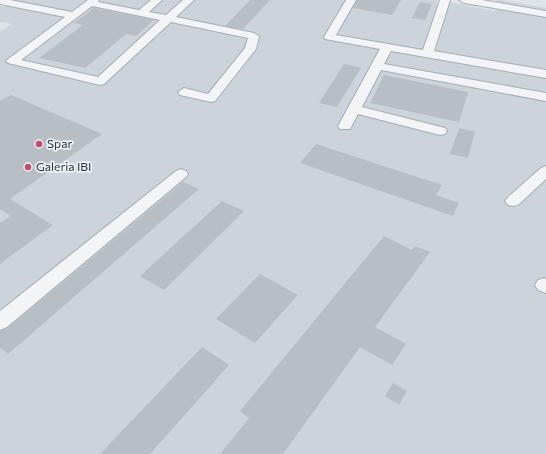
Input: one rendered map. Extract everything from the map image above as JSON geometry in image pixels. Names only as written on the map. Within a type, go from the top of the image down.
[{"type":"lane","points":[[115,7],[124,0]]},
{"type":"lane","points":[[142,13],[157,0]]},
{"type":"lane","points":[[184,92],[211,98],[250,49],[254,36],[189,24],[169,18],[92,2],[12,61],[100,81],[169,18],[189,0]]},
{"type":"lane","points":[[351,0],[329,37],[546,74]]},
{"type":"lane","points":[[427,54],[445,0]]},
{"type":"lane","points":[[464,0],[546,14]]},
{"type":"lane","points":[[0,1],[73,15]]},
{"type":"lane","points":[[345,126],[387,47]]},
{"type":"lane","points":[[377,66],[546,97]]},
{"type":"lane","points":[[355,109],[440,131]]},
{"type":"lane","points":[[513,201],[546,171]]},
{"type":"lane","points":[[0,322],[181,174]]},
{"type":"shaded area","points":[[14,0],[437,0],[436,4],[447,6],[449,2],[495,11],[497,0],[501,0],[546,8],[546,454],[0,454],[0,32],[12,24],[0,22],[0,6],[5,6]]},
{"type":"building","points":[[250,0],[270,0],[243,29],[225,26]]},
{"type":"building","points":[[357,0],[401,0],[392,15],[353,8]]},
{"type":"building","points":[[420,2],[432,4],[425,20],[412,18]]},
{"type":"building","points":[[94,8],[154,20],[136,36],[126,34],[85,68],[39,58],[83,25],[74,23]]},
{"type":"building","points":[[344,64],[361,68],[337,107],[319,103]]},
{"type":"building","points":[[384,75],[468,92],[459,122],[370,103]]},
{"type":"building","name":"Galeria IBI","points":[[11,95],[102,134],[10,199],[53,225],[0,264],[0,223],[11,216],[0,209],[0,101]]},
{"type":"building","points":[[459,128],[475,132],[468,158],[450,154]]},
{"type":"building","points":[[316,144],[442,185],[436,195],[459,203],[453,216],[300,163]]},
{"type":"building","points":[[183,182],[199,189],[8,354],[0,348],[0,331],[8,328]]},
{"type":"building","points":[[222,201],[244,211],[164,290],[140,276]]},
{"type":"building","points":[[384,236],[412,250],[415,246],[430,252],[375,327],[406,344],[392,365],[360,347],[283,454],[220,454],[249,418],[240,411]]},
{"type":"building","points":[[260,274],[298,295],[255,343],[216,319]]},
{"type":"building","points":[[202,347],[229,365],[150,454],[100,454]]},
{"type":"building","points":[[393,383],[407,391],[399,405],[385,396]]},
{"type":"place","name":"Spar","points":[[39,144]]},
{"type":"place","name":"Galeria IBI","points":[[28,167]]}]
